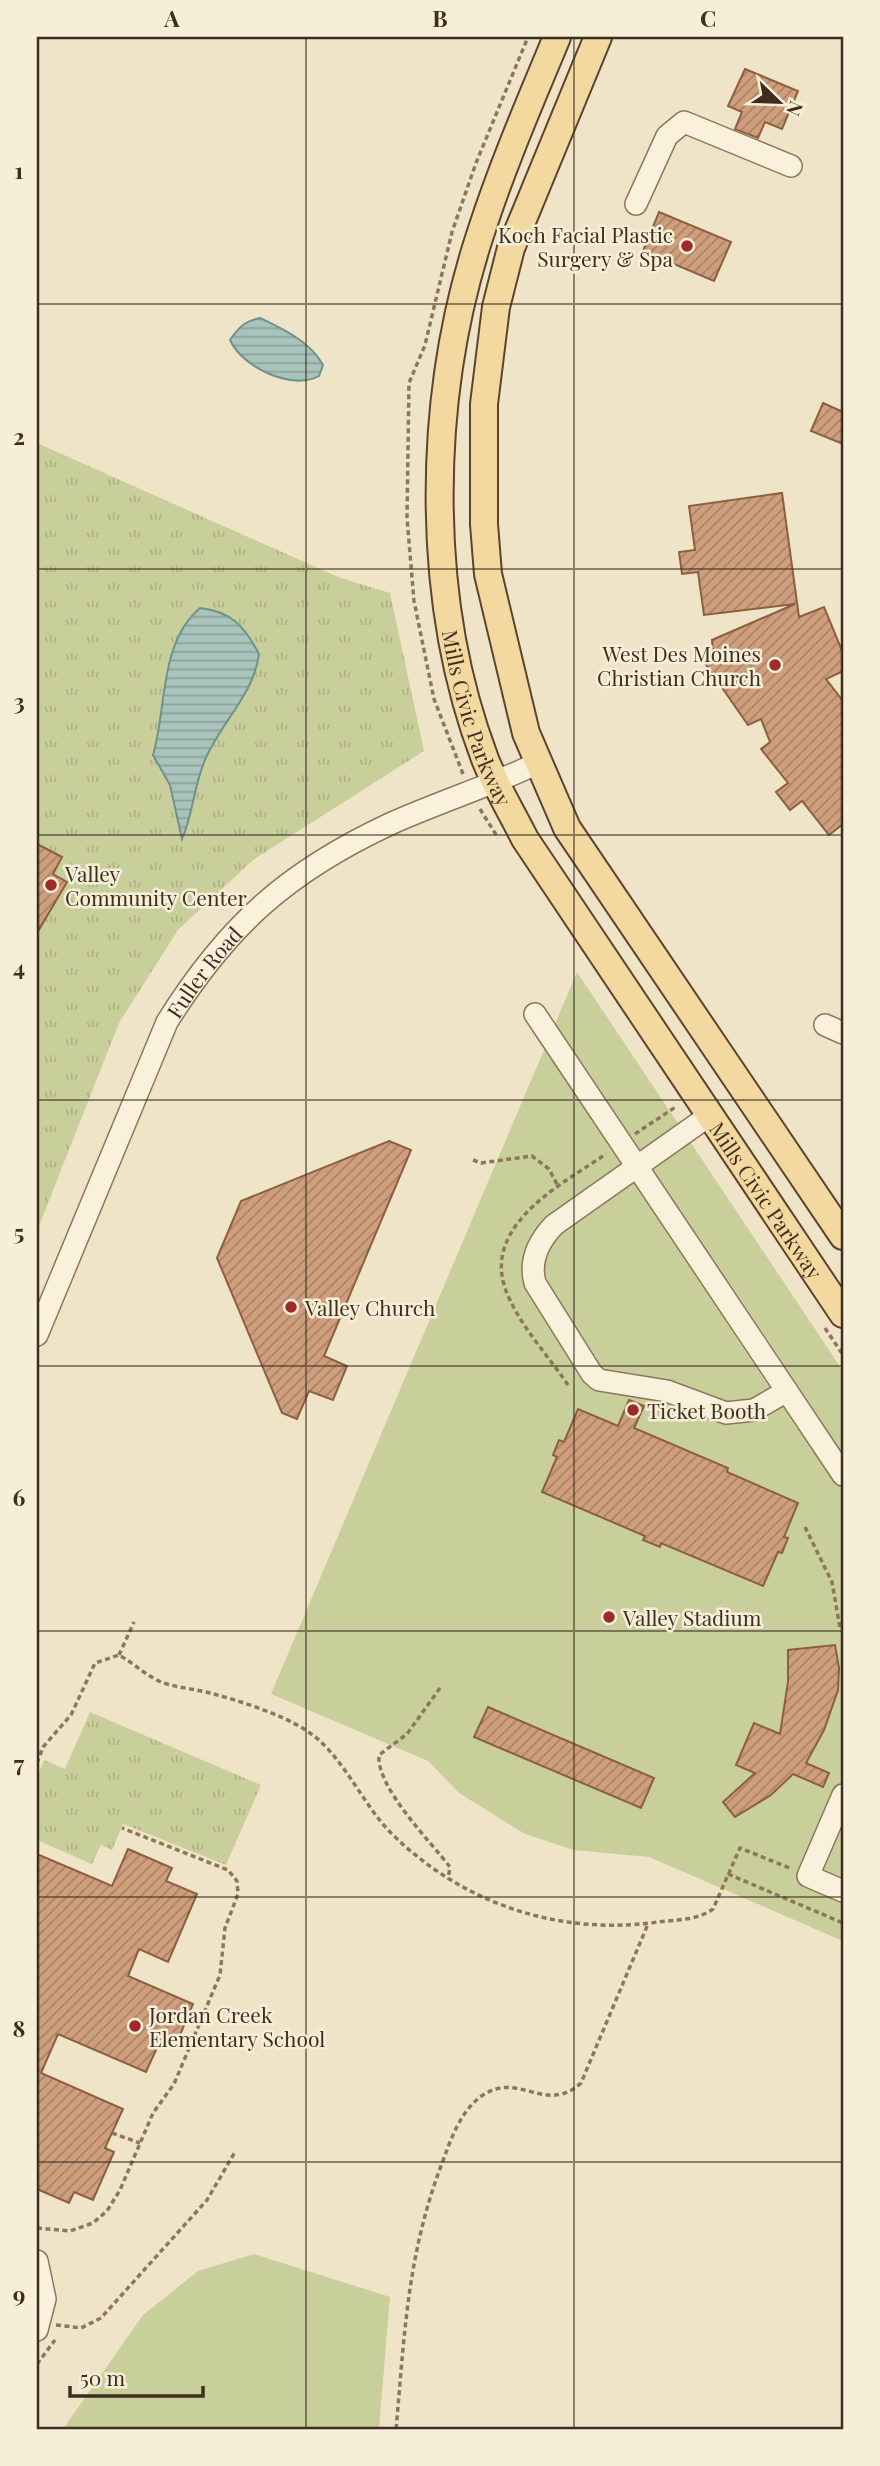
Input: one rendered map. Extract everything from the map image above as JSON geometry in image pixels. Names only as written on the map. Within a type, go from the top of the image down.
[{"type":"main road","name":"Mills Civic Parkway","points":[[557,37],[481,229],[462,298],[444,402],[441,496],[445,580],[468,703],[485,759],[526,839],[843,1314]]},
{"type":"main road","name":"Mills Civic Parkway","points":[[598,37],[511,248],[496,307],[484,404],[484,511],[488,575],[512,684],[538,763],[566,828],[843,1236]]},
{"type":"street","points":[[636,204],[667,136],[684,122],[790,166]]},
{"type":"street","name":"Fuller Road","points":[[37,1335],[167,1022],[189,985],[221,944],[267,898],[310,866],[390,824],[496,783],[538,763]]},
{"type":"street","points":[[535,1014],[843,1475]]},
{"type":"street","points":[[710,1115],[554,1225],[542,1238],[532,1273],[540,1294],[592,1374],[599,1380],[667,1391],[726,1413],[754,1410],[787,1391]]},
{"type":"street","points":[[843,1795],[808,1876],[843,1891]]},
{"type":"street","points":[[37,2261],[45,2299],[45,2327]]},
{"type":"path","points":[[473,1160],[481,1163],[532,1156],[549,1169],[558,1186]]},
{"type":"path","points":[[806,1527],[832,1582],[840,1628]]},
{"type":"path","points":[[119,1656],[134,1622]]},
{"type":"path","points":[[37,1763],[43,1747],[75,1708],[95,1663],[119,1656],[161,1682],[234,1700],[302,1728],[331,1752],[390,1832],[414,1855],[481,1898],[556,1922],[603,1927],[648,1924],[706,1914],[713,1909],[740,1848],[808,1876]]},
{"type":"path","points":[[440,1688],[407,1734],[379,1755],[378,1765],[387,1785],[450,1867],[448,1879]]},
{"type":"path","points":[[37,2228],[70,2231],[93,2223],[107,2211],[153,2113],[174,2084],[217,1984],[223,1962],[225,1928],[238,1894],[237,1881],[228,1870],[122,1828]]},
{"type":"path","points":[[729,1874],[843,1923]]},
{"type":"path","points":[[397,2429],[405,2308],[411,2272],[424,2216],[453,2134],[480,2097],[495,2088],[521,2089],[554,2097],[568,2095],[581,2082],[648,1924]]},
{"type":"path","points":[[112,2133],[139,2143]]},
{"type":"path","points":[[45,2327],[80,2328],[101,2318],[207,2200],[235,2152]]},
{"type":"green space","points":[[37,443],[338,577],[390,593],[424,751],[253,860],[178,930],[119,1023],[37,1231]]},
{"type":"green space","points":[[577,972],[843,1371],[843,1941],[649,1857],[573,1850],[525,1834],[459,1793],[428,1761],[271,1694]]},
{"type":"green space","points":[[90,1712],[261,1785],[226,1865],[123,1824],[112,1850],[101,1845],[92,1864],[37,1840],[37,1777],[44,1760],[65,1769]]},
{"type":"green space","points":[[254,2254],[390,2297],[379,2429],[63,2429],[143,2315],[198,2271]]},
{"type":"water","points":[[260,318],[296,337],[311,350],[323,365],[319,376],[308,380],[282,378],[269,374],[245,359],[230,340],[243,325]]},
{"type":"water","points":[[200,608],[220,613],[236,622],[259,654],[251,683],[205,760],[182,839],[170,785],[153,755],[171,657],[187,622]]},
{"type":"building","points":[[745,69],[798,91],[782,129],[765,122],[758,138],[735,129],[742,112],[728,106]]},
{"type":"building","name":"Koch Facial Plastic Surgery & Spa","points":[[659,212],[731,242],[714,281],[643,251]]},
{"type":"building","points":[[823,403],[843,412],[843,444],[811,431]]},
{"type":"building","name":"West Des Moines Christian Church","points":[[782,493],[799,617],[824,607],[843,653],[843,671],[826,679],[843,701],[843,824],[829,835],[802,801],[790,810],[776,792],[788,783],[761,749],[770,742],[761,719],[748,725],[702,659],[713,654],[712,640],[795,604],[704,615],[698,572],[682,574],[679,552],[695,550],[689,506]]},
{"type":"building","name":"Valley Community Center","points":[[37,844],[62,857],[53,874],[67,882],[37,933]]},
{"type":"building","name":"Valley Church","points":[[389,1141],[411,1150],[324,1356],[347,1366],[333,1400],[309,1391],[297,1419],[282,1413],[217,1258],[241,1201]]},
{"type":"building","points":[[629,1400],[644,1406],[634,1428],[728,1468],[727,1472],[798,1503],[784,1537],[788,1538],[782,1553],[778,1552],[763,1586],[661,1543],[660,1547],[643,1540],[645,1536],[542,1492],[557,1457],[553,1455],[559,1440],[564,1442],[578,1409],[618,1426]]},
{"type":"building","points":[[835,1645],[839,1668],[838,1690],[824,1730],[806,1763],[829,1773],[823,1787],[793,1774],[771,1795],[735,1817],[723,1802],[755,1773],[736,1765],[754,1723],[780,1734],[788,1682],[788,1650]]},
{"type":"building","points":[[488,1707],[654,1778],[641,1808],[474,1737]]},
{"type":"building","name":"Jordan Creek Elementary School","points":[[128,1849],[172,1868],[166,1881],[197,1894],[168,1962],[139,1949],[128,1976],[193,2004],[175,2047],[160,2041],[146,2072],[58,2034],[41,2073],[123,2109],[105,2148],[114,2152],[93,2200],[74,2192],[69,2203],[37,2189],[37,1854],[112,1886]]},
{"type":"place","name":"Koch Facial Plastic Surgery & Spa","points":[[687,246]]},
{"type":"place","name":"West Des Moines Christian Church","points":[[775,665]]},
{"type":"place","name":"Valley Community Center","points":[[51,885]]},
{"type":"place","name":"Valley Church","points":[[291,1307]]},
{"type":"place","name":"Ticket Booth","points":[[633,1410]]},
{"type":"place","name":"Valley Stadium","points":[[609,1617]]},
{"type":"place","name":"Jordan Creek Elementary School","points":[[135,2026]]}]
